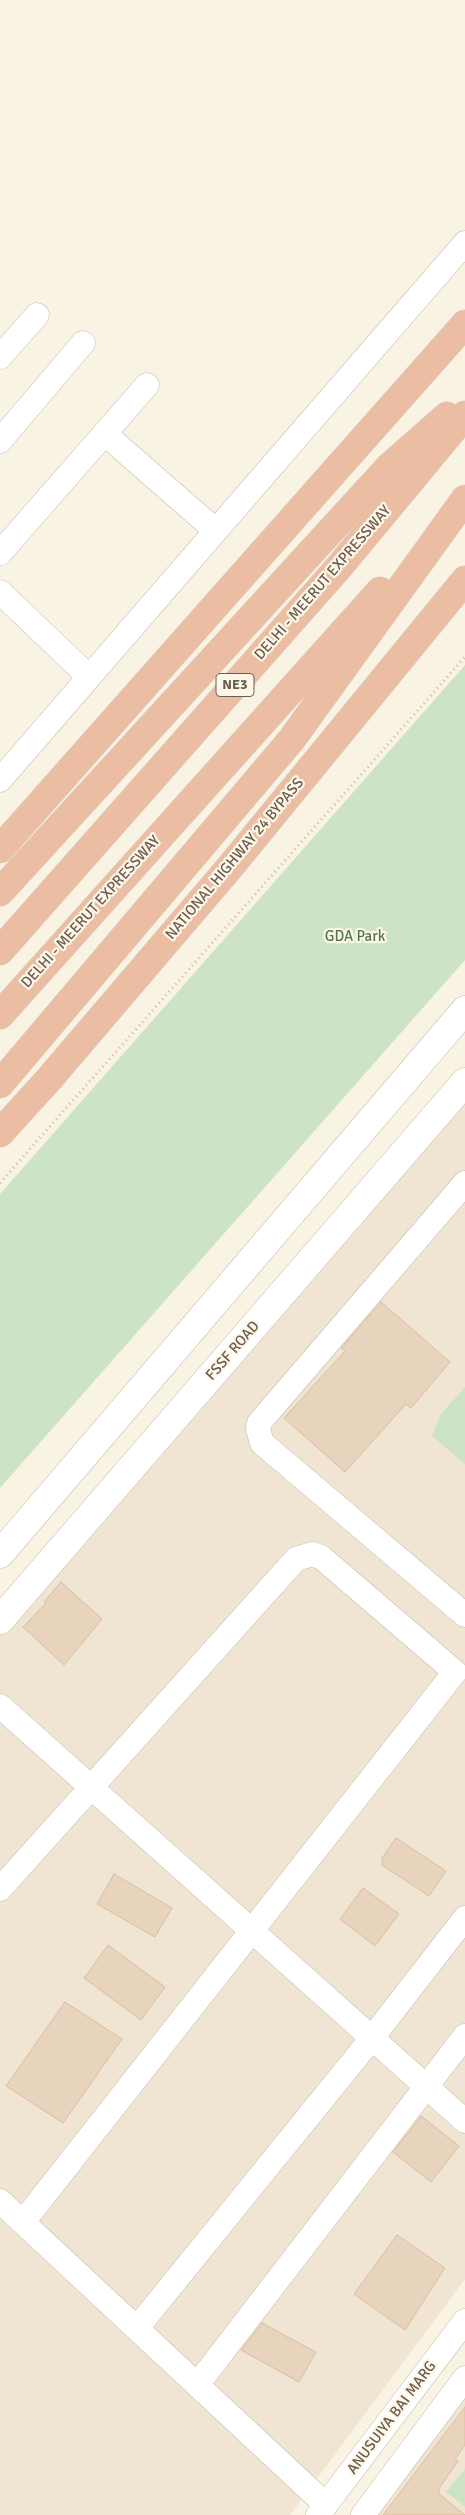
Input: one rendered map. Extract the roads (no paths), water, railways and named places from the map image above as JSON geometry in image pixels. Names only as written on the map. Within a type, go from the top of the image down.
[{"type":"highway","points":[[0,849],[465,324]]},
{"type":"highway","points":[[0,892],[389,467],[465,400]]},
{"type":"highway","name":"DELHI - MEERUT EXPRESSWAY","points":[[0,951],[339,567],[465,415]]},
{"type":"highway","points":[[0,1084],[292,739],[465,499]]},
{"type":"highway","name":"DELHI - MEERUT EXPRESSWAY","points":[[0,1015],[243,741],[465,499]]},
{"type":"highway","name":"NATIONAL HIGHWAY 24 BYPASS","points":[[0,1133],[230,867],[465,580]]},
{"type":"highway","points":[[46,1030],[70,1054]]},
{"type":"street","points":[[0,780],[88,676],[465,243]]},
{"type":"street","points":[[0,357],[37,315]]},
{"type":"street","points":[[0,442],[83,343]]},
{"type":"street","points":[[0,553],[147,385]]},
{"type":"street","points":[[105,434],[215,530]]},
{"type":"street","points":[[0,592],[88,676]]},
{"type":"street","points":[[0,1554],[465,1010]]},
{"type":"street","name":"FSSF ROAD","points":[[0,1620],[465,1082]]},
{"type":"street","points":[[465,1184],[259,1423],[258,1435],[262,1443],[465,1615]]},
{"type":"street","points":[[0,1889],[296,1559],[312,1554],[321,1557],[455,1672],[23,2222]]},
{"type":"street","points":[[0,1706],[465,2121]]},
{"type":"street","points":[[137,2328],[372,2038],[465,1918]]},
{"type":"street","points":[[197,2385],[465,2036]]},
{"type":"street","points":[[0,2201],[197,2385],[322,2510]]},
{"type":"street","name":"ANUSUIYA BAI MARG","points":[[322,2510],[465,2321]]},
{"type":"street","points":[[363,2515],[465,2378]]},
{"type":"park label","name":"GDA Park","points":[[355,937]]}]
